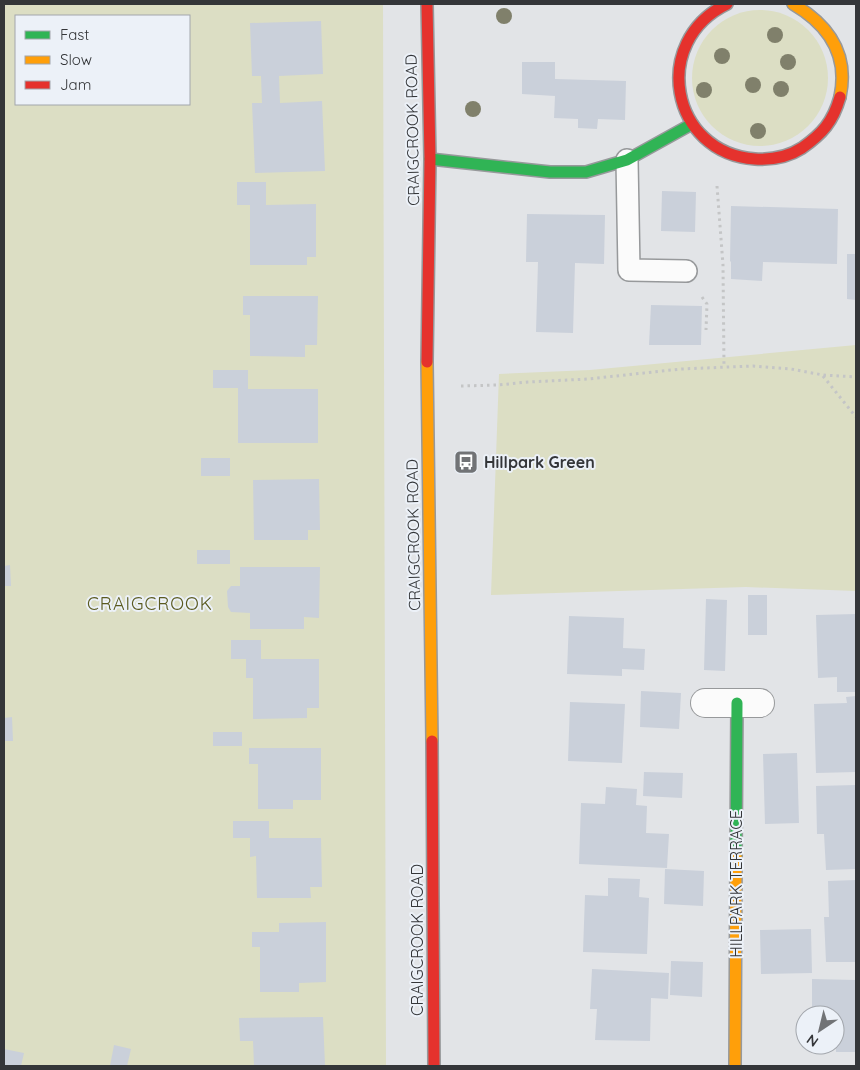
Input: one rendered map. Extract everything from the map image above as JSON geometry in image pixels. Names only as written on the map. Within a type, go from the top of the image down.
[{"type":"street","name":"CRAIGCROOK ROAD","points":[[427,4],[430,159],[427,387],[434,1066]]},
{"type":"street","points":[[727,4],[708,15],[689,38],[679,66],[680,96],[684,111],[701,136],[713,146],[727,153],[740,158],[755,160],[785,157],[799,151],[817,138],[831,120],[838,106],[842,76],[836,47],[819,21],[794,4]]},
{"type":"street","points":[[430,159],[568,173],[586,172],[627,160],[645,152],[692,124]]},
{"type":"street","name":"HILLPARK TERRACE","points":[[705,703],[748,703],[735,1066]]},
{"type":"lane","points":[[627,160],[629,270],[686,271]]},
{"type":"path","points":[[724,367],[723,265],[716,177],[727,153]]},
{"type":"path","points":[[706,330],[707,304]]},
{"type":"path","points":[[427,387],[498,385],[588,379],[681,369],[753,366],[781,368],[823,375],[856,377]]},
{"type":"path","points":[[823,375],[856,417]]},
{"type":"green space","points":[[4,4],[383,4],[386,1066],[4,1066]]},
{"type":"green space","points":[[760,10],[786,15],[798,21],[808,30],[817,40],[823,52],[828,78],[823,104],[817,116],[808,126],[798,135],[786,141],[760,146],[734,141],[722,135],[712,126],[703,116],[697,104],[692,78],[697,52],[703,40],[712,30],[722,21],[734,15]]},
{"type":"green space","points":[[856,345],[856,591],[746,587],[491,595],[499,374],[590,370]]},
{"type":"building","points":[[321,21],[323,74],[279,76],[280,103],[322,101],[325,171],[255,173],[252,103],[262,103],[261,76],[252,76],[250,23]]},
{"type":"building","points":[[522,62],[555,62],[555,79],[626,81],[625,120],[598,119],[597,129],[578,128],[578,119],[554,118],[555,96],[522,94]]},
{"type":"building","points":[[237,182],[266,182],[266,205],[316,204],[316,257],[307,257],[307,265],[250,265],[250,205],[237,205]]},
{"type":"building","points":[[662,191],[696,192],[695,232],[661,231]]},
{"type":"building","points":[[731,206],[838,209],[837,264],[763,262],[762,281],[731,279]]},
{"type":"building","points":[[527,214],[605,215],[604,264],[575,263],[573,333],[536,332],[538,262],[526,262]]},
{"type":"building","points":[[847,254],[856,254],[856,300],[847,299]]},
{"type":"building","points":[[243,296],[318,296],[317,345],[305,345],[305,357],[250,356],[250,315],[243,315]]},
{"type":"building","points":[[651,305],[702,306],[701,345],[649,345]]},
{"type":"building","points":[[213,370],[248,370],[248,389],[318,389],[318,443],[238,443],[238,388],[213,388]]},
{"type":"building","points":[[201,458],[230,458],[230,476],[201,476]]},
{"type":"building","points":[[319,479],[320,530],[308,530],[308,540],[254,540],[253,480]]},
{"type":"building","points":[[197,550],[230,550],[230,564],[197,564]]},
{"type":"building","points":[[10,565],[11,586],[4,586],[4,566]]},
{"type":"building","points":[[240,567],[320,567],[319,618],[304,617],[304,629],[250,629],[250,613],[231,612],[228,607],[227,591],[231,586],[240,586]]},
{"type":"building","points":[[748,595],[767,595],[767,635],[748,635]]},
{"type":"building","points":[[706,599],[727,600],[725,671],[704,670]]},
{"type":"building","points":[[856,614],[856,692],[837,692],[837,677],[818,678],[816,615]]},
{"type":"building","points":[[569,616],[624,618],[623,648],[645,649],[644,670],[622,669],[622,676],[567,674]]},
{"type":"building","points":[[231,640],[261,640],[261,659],[319,659],[319,708],[307,708],[307,718],[253,719],[253,678],[246,678],[246,659],[231,659]]},
{"type":"building","points":[[641,691],[681,693],[679,729],[640,727]]},
{"type":"building","points":[[856,696],[856,772],[816,773],[814,704],[847,703],[846,697]]},
{"type":"building","points":[[570,702],[625,704],[622,763],[568,761]]},
{"type":"building","points":[[12,717],[13,741],[4,741],[4,718]]},
{"type":"building","points":[[213,732],[242,732],[242,746],[213,746]]},
{"type":"building","points":[[249,748],[321,748],[321,800],[293,800],[293,809],[258,809],[258,764],[249,764]]},
{"type":"building","points":[[797,753],[799,823],[765,824],[763,754]]},
{"type":"building","points":[[644,772],[683,773],[682,798],[643,796]]},
{"type":"building","points":[[856,785],[856,869],[826,870],[824,834],[817,834],[816,786]]},
{"type":"building","points":[[606,787],[637,789],[636,805],[647,806],[646,833],[669,834],[667,868],[579,864],[581,803],[605,804]]},
{"type":"building","points":[[233,821],[269,821],[269,838],[321,838],[322,887],[310,887],[311,898],[257,898],[256,856],[250,857],[250,838],[233,838]]},
{"type":"building","points":[[665,869],[704,871],[703,906],[664,904]]},
{"type":"building","points":[[608,878],[640,879],[639,897],[649,898],[647,954],[583,952],[585,895],[608,896]]},
{"type":"building","points":[[856,880],[856,962],[826,962],[824,917],[829,917],[828,881]]},
{"type":"building","points":[[326,922],[326,982],[299,983],[299,992],[260,992],[260,947],[252,947],[252,932],[279,932],[279,923]]},
{"type":"building","points":[[811,929],[812,973],[761,974],[760,930]]},
{"type":"building","points":[[671,961],[703,962],[702,997],[670,995]]},
{"type":"building","points":[[592,969],[669,973],[668,999],[651,998],[650,1041],[595,1040],[597,1009],[590,1009]]},
{"type":"building","points":[[812,979],[856,980],[856,1052],[845,1052],[845,1005],[812,1005]]},
{"type":"building","points":[[323,1017],[325,1066],[254,1066],[253,1041],[240,1041],[239,1018]]},
{"type":"building","points":[[114,1045],[131,1049],[127,1066],[110,1066]]},
{"type":"building","points":[[4,1049],[24,1053],[21,1066],[4,1066]]},
{"type":"traffic: fast","points":[[430,159],[550,172],[586,172],[627,160],[692,124]]},
{"type":"traffic: fast","points":[[736,855],[737,703]]},
{"type":"traffic: slow","points":[[793,4],[817,21],[833,43],[839,55],[842,68],[840,97]]},
{"type":"traffic: slow","points":[[427,362],[432,741]]},
{"type":"traffic: slow","points":[[735,1066],[736,855]]},
{"type":"traffic: jam","points":[[427,4],[430,159],[427,362]]},
{"type":"traffic: jam","points":[[727,4],[703,21],[687,43],[680,68],[680,93],[688,117],[704,137],[726,152],[755,159],[785,156],[802,148],[826,127],[834,114],[840,97]]},
{"type":"traffic: jam","points":[[432,741],[434,1066]]},
{"type":"place","name":"Hillpark Green","points":[[466,462]]},
{"type":"district","name":"CRAIGCROOK","points":[[150,604]]}]
